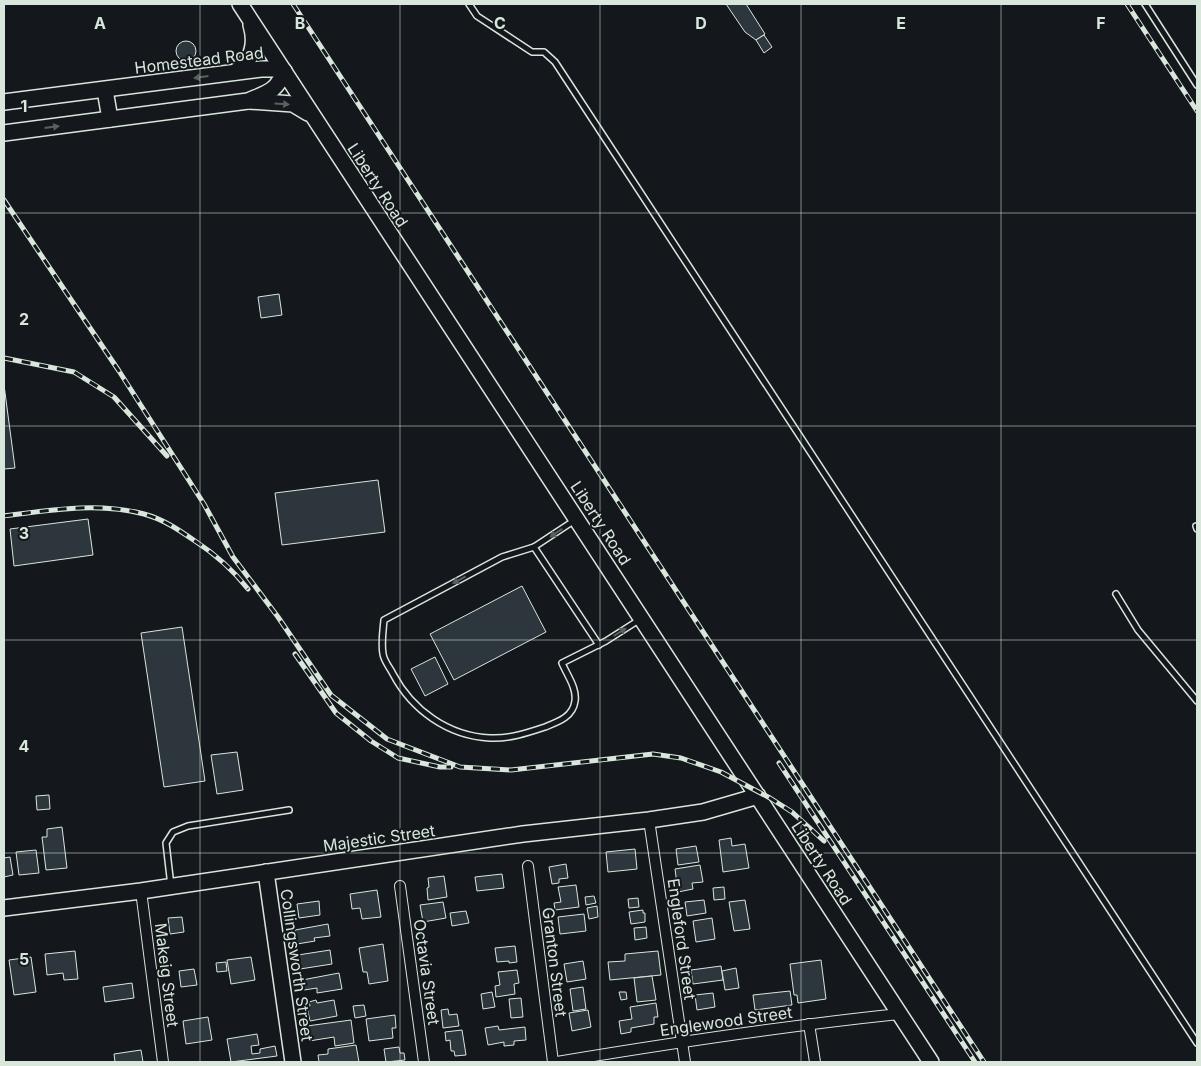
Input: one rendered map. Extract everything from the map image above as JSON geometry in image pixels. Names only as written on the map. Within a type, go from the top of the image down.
[{"type":"main road","name":"Liberty Road","points":[[242,6],[931,1062]]},
{"type":"main road","points":[[235,72],[249,60],[254,44],[252,26],[242,6]]},
{"type":"main road","name":"Homestead Road","points":[[4,102],[271,68],[284,72],[277,87],[248,101],[4,133]]},
{"type":"main road","points":[[105,90],[110,119]]},
{"type":"main road","points":[[248,101],[293,104],[312,116]]},
{"type":"main road","name":"Majestic Street","points":[[4,908],[141,891],[524,834],[703,812],[758,796]]},
{"type":"main road","name":"Collingsworth Street","points":[[266,872],[293,1062]]},
{"type":"street","name":"Engleford Street","points":[[649,820],[685,1062]]},
{"type":"street","name":"Granton Street","points":[[528,866],[555,1062]]},
{"type":"street","name":"Octavia Street","points":[[400,886],[424,1062]]},
{"type":"street","name":"Makeig Street","points":[[141,891],[163,1062]]},
{"type":"street","name":"Englewood Street","points":[[555,1062],[809,1024],[899,1014]]},
{"type":"street","points":[[809,1024],[815,1062]]},
{"type":"lane","points":[[469,4],[477,16],[532,52],[544,52],[555,62],[1197,1043]]},
{"type":"lane","points":[[1145,4],[1197,85]]},
{"type":"lane","points":[[577,518],[534,547],[502,557],[384,620],[382,637],[383,655],[400,687],[418,708],[452,730],[468,735],[490,738],[522,735],[559,722],[570,714],[575,703],[575,691],[562,663],[598,645],[642,619]]},
{"type":"lane","points":[[534,547],[598,645]]},
{"type":"lane","points":[[1116,594],[1138,630],[1197,701]]},
{"type":"lane","points":[[171,886],[166,843],[173,832],[188,826],[289,810]]},
{"type":"building","points":[[726,4],[746,4],[765,34],[756,40],[745,32]]},
{"type":"building","points":[[764,35],[772,47],[764,53],[756,40]]},
{"type":"building","points":[[186,41],[193,44],[196,51],[193,58],[186,61],[179,58],[176,51],[179,44]]},
{"type":"building","points":[[279,294],[282,315],[261,318],[258,297]]},
{"type":"building","points":[[4,385],[15,468],[4,469]]},
{"type":"building","points":[[378,480],[385,532],[282,545],[275,493]]},
{"type":"building","points":[[88,519],[93,555],[14,566],[10,529]]},
{"type":"building","points":[[522,586],[546,632],[454,680],[430,634]]},
{"type":"building","points":[[182,627],[205,781],[164,787],[141,633]]},
{"type":"building","points":[[435,657],[448,684],[425,696],[411,669]]},
{"type":"building","points":[[237,752],[243,790],[217,794],[211,755]]},
{"type":"building","points":[[49,795],[50,809],[37,810],[36,796]]},
{"type":"building","points":[[62,827],[67,868],[46,870],[42,837],[47,837],[47,829]]},
{"type":"building","points":[[731,838],[732,846],[745,844],[749,868],[723,872],[719,840]]},
{"type":"building","points":[[696,846],[699,862],[678,865],[676,849]]},
{"type":"building","points":[[635,849],[637,869],[608,872],[606,852]]},
{"type":"building","points":[[36,850],[39,873],[19,875],[16,852]]},
{"type":"building","points":[[10,857],[13,875],[4,877],[4,858]]},
{"type":"building","points":[[566,864],[568,878],[559,879],[559,883],[552,884],[549,867]]},
{"type":"building","points":[[700,865],[703,882],[692,883],[693,889],[678,892],[675,869]]},
{"type":"building","points":[[502,874],[504,888],[477,891],[475,877]]},
{"type":"building","points":[[444,876],[447,897],[428,900],[428,878]]},
{"type":"building","points":[[576,885],[579,907],[555,910],[554,903],[561,902],[558,887]]},
{"type":"building","points":[[724,887],[725,899],[714,900],[713,888]]},
{"type":"building","points":[[377,890],[381,917],[362,919],[360,908],[352,909],[350,894]]},
{"type":"building","points":[[594,896],[596,903],[586,905],[585,897]]},
{"type":"building","points":[[638,898],[639,907],[629,908],[628,899]]},
{"type":"building","points":[[704,900],[706,913],[687,916],[685,902]]},
{"type":"building","points":[[745,900],[750,929],[734,931],[729,902]]},
{"type":"building","points":[[319,901],[320,915],[299,918],[297,904]]},
{"type":"building","points":[[443,902],[446,918],[423,922],[420,905]]},
{"type":"building","points":[[597,906],[598,917],[589,919],[587,908]]},
{"type":"building","points":[[643,910],[645,922],[631,924],[629,912]]},
{"type":"building","points":[[466,911],[469,923],[452,926],[450,913]]},
{"type":"building","points":[[584,914],[586,931],[560,934],[558,917]]},
{"type":"building","points":[[182,917],[184,932],[170,934],[168,918]]},
{"type":"building","points":[[712,918],[715,939],[696,942],[693,921]]},
{"type":"building","points":[[328,924],[330,936],[314,938],[315,941],[297,944],[295,930]]},
{"type":"building","points":[[646,927],[647,938],[635,940],[634,928]]},
{"type":"building","points":[[383,944],[388,981],[369,984],[367,972],[363,972],[359,948]]},
{"type":"building","points":[[515,946],[517,962],[497,962],[495,948]]},
{"type":"building","points":[[330,950],[332,964],[300,969],[298,955]]},
{"type":"building","points":[[75,951],[78,979],[64,980],[63,973],[47,975],[45,954]]},
{"type":"building","points":[[658,951],[661,975],[610,980],[608,962],[625,961],[625,954]]},
{"type":"building","points":[[31,957],[36,992],[14,995],[9,960]]},
{"type":"building","points":[[251,957],[255,980],[231,984],[227,960]]},
{"type":"building","points":[[821,960],[826,999],[798,1003],[797,995],[794,995],[790,964]]},
{"type":"building","points":[[583,961],[586,979],[567,982],[564,964]]},
{"type":"building","points":[[226,962],[227,971],[217,972],[216,963]]},
{"type":"building","points":[[721,966],[723,980],[693,984],[691,970]]},
{"type":"building","points":[[736,968],[739,988],[725,990],[722,971]]},
{"type":"building","points":[[194,969],[197,985],[181,987],[179,971]]},
{"type":"building","points":[[517,970],[519,983],[514,984],[515,994],[496,997],[495,986],[500,985],[498,972]]},
{"type":"building","points":[[339,973],[342,989],[317,993],[317,988],[304,990],[302,980]]},
{"type":"building","points":[[652,976],[656,1000],[637,1002],[634,978]]},
{"type":"building","points":[[132,983],[134,998],[105,1002],[103,987]]},
{"type":"building","points":[[583,987],[586,1009],[573,1011],[570,989]]},
{"type":"building","points":[[790,991],[792,1005],[755,1010],[753,995]]},
{"type":"building","points":[[492,992],[495,1007],[483,1009],[481,994]]},
{"type":"building","points":[[619,992],[626,992],[627,999],[621,1000]]},
{"type":"building","points":[[713,993],[715,1007],[697,1010],[695,995]]},
{"type":"building","points":[[521,998],[523,1017],[511,1018],[509,999]]},
{"type":"building","points":[[316,1000],[317,1003],[334,1000],[337,1016],[310,1021],[307,1007],[310,1006],[309,1002]]},
{"type":"building","points":[[656,1003],[658,1017],[654,1017],[654,1024],[631,1028],[631,1032],[621,1034],[619,1021],[632,1019],[630,1007]]},
{"type":"building","points":[[364,1005],[366,1016],[355,1018],[353,1006]]},
{"type":"building","points":[[448,1009],[449,1015],[457,1014],[459,1026],[443,1028],[441,1010]]},
{"type":"building","points":[[588,1010],[591,1027],[572,1031],[569,1013]]},
{"type":"building","points":[[395,1015],[396,1028],[392,1028],[393,1038],[369,1041],[366,1019]]},
{"type":"building","points":[[208,1017],[212,1040],[186,1044],[183,1021]]},
{"type":"building","points":[[351,1020],[354,1043],[335,1046],[334,1037],[309,1041],[307,1026]]},
{"type":"building","points":[[498,1026],[499,1030],[525,1027],[526,1040],[514,1041],[514,1045],[504,1046],[504,1042],[488,1045],[485,1028]]},
{"type":"building","points":[[462,1030],[466,1055],[455,1056],[454,1051],[451,1051],[450,1040],[446,1041],[445,1032]]},
{"type":"building","points":[[257,1034],[259,1045],[251,1046],[252,1054],[260,1053],[260,1049],[275,1046],[277,1056],[231,1062],[227,1039]]},
{"type":"building","points":[[356,1045],[359,1062],[319,1062],[318,1055],[328,1054],[328,1049]]},
{"type":"building","points":[[399,1047],[400,1053],[404,1053],[405,1060],[386,1062],[384,1049]]},
{"type":"building","points":[[141,1050],[143,1062],[115,1062],[114,1054]]},
{"type":"railway","points":[[293,4],[984,1062]]},
{"type":"railway","points":[[1127,4],[1197,111]]},
{"type":"railway","points":[[4,200],[119,371],[204,504],[233,557],[278,617],[331,695],[387,739],[460,767],[511,770],[653,754],[681,758],[721,772],[770,798],[792,812],[824,841]]},
{"type":"railway","points":[[4,358],[74,372],[114,397],[167,456]]},
{"type":"railway","points":[[4,516],[74,508],[109,508],[144,514],[171,525],[202,546],[230,569],[248,589]]},
{"type":"railway","points":[[295,654],[336,713],[371,741],[398,758],[440,767],[451,767]]},
{"type":"railway","points":[[779,763],[975,1062]]}]
